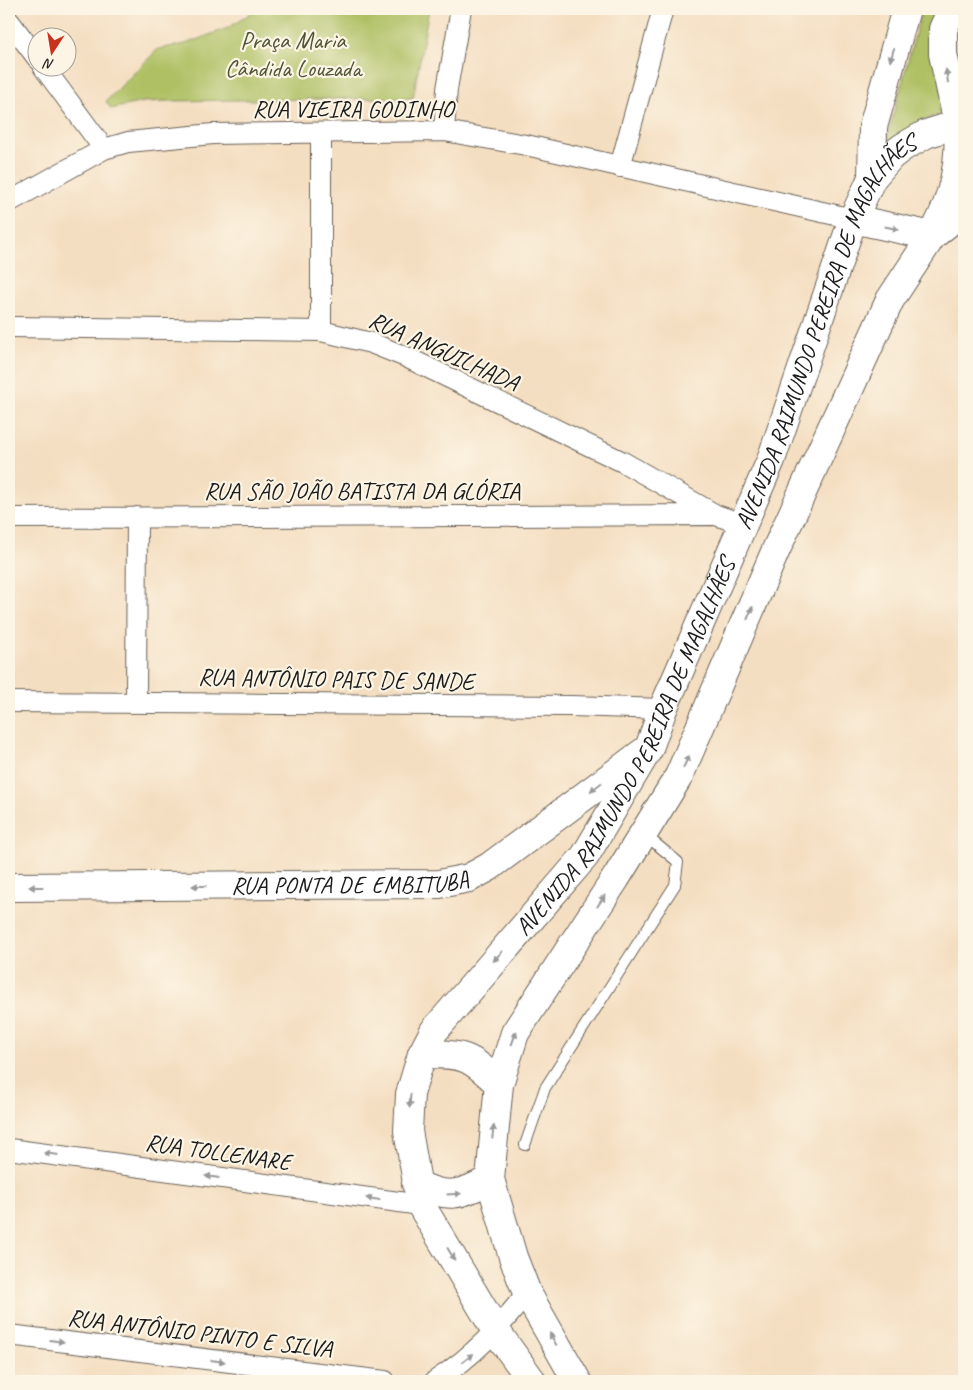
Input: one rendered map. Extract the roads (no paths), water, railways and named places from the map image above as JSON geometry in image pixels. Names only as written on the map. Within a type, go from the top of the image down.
[{"type":"main road","points":[[872,178],[873,127],[906,9]]},
{"type":"main road","points":[[853,219],[932,236],[951,198],[958,166],[961,123],[943,54],[943,29],[948,10]]},
{"type":"main road","name":"AVENIDA RAIMUNDO PEREIRA DE MAGALHÃES","points":[[532,1381],[496,1331],[419,1195],[409,1122],[410,1094],[422,1054],[434,1031],[584,856],[649,748],[663,709],[771,460],[853,219],[872,178],[903,147],[926,134],[961,123]]},
{"type":"main road","name":"AVENIDA RAIMUNDO PEREIRA DE MAGALHÃES","points":[[577,1381],[527,1293],[513,1257],[490,1179],[499,1084],[515,1033],[679,776],[775,552],[890,300],[932,236],[964,210]]},
{"type":"main road","name":"RUA PONTA DE EMBITUBA","points":[[9,888],[439,884],[469,878],[489,867],[649,748]]},
{"type":"main road","points":[[422,1054],[459,1055],[468,1058],[478,1064],[499,1084]]},
{"type":"main road","points":[[419,1195],[460,1194],[490,1179]]},
{"type":"street","points":[[22,9],[9,20],[28,46]]},
{"type":"street","points":[[444,131],[448,89],[461,9]]},
{"type":"street","points":[[620,167],[663,9]]},
{"type":"street","points":[[51,78],[104,149]]},
{"type":"street","name":"RUA VIEIRA GODINHO","points":[[9,202],[104,149],[128,142],[213,134],[444,131],[526,145],[853,219]]},
{"type":"street","points":[[321,133],[321,331]]},
{"type":"street","name":"RUA ANGUILHADA","points":[[9,327],[321,331],[371,343],[406,357],[623,462],[716,514],[742,524]]},
{"type":"street","name":"RUA SÃO JOÃO BATISTA DA GLÓRIA","points":[[9,518],[716,514]]},
{"type":"street","points":[[136,701],[137,517]]},
{"type":"street","name":"RUA ANTÔNIO PAIS DE SANDE","points":[[9,702],[136,701],[571,706],[663,709]]},
{"type":"street","name":"RUA TOLLENARE","points":[[9,1149],[419,1195]]},
{"type":"street","points":[[435,1381],[472,1356],[496,1331],[527,1293]]},
{"type":"street","name":"RUA ANTÔNIO PINTO E SILVA","points":[[9,1335],[385,1381]]},
{"type":"lane","points":[[525,1145],[545,1088],[675,885],[678,862],[644,833]]},
{"type":"park label","name":"Praça Maria Cândida Louzada","points":[[293,54]]}]
